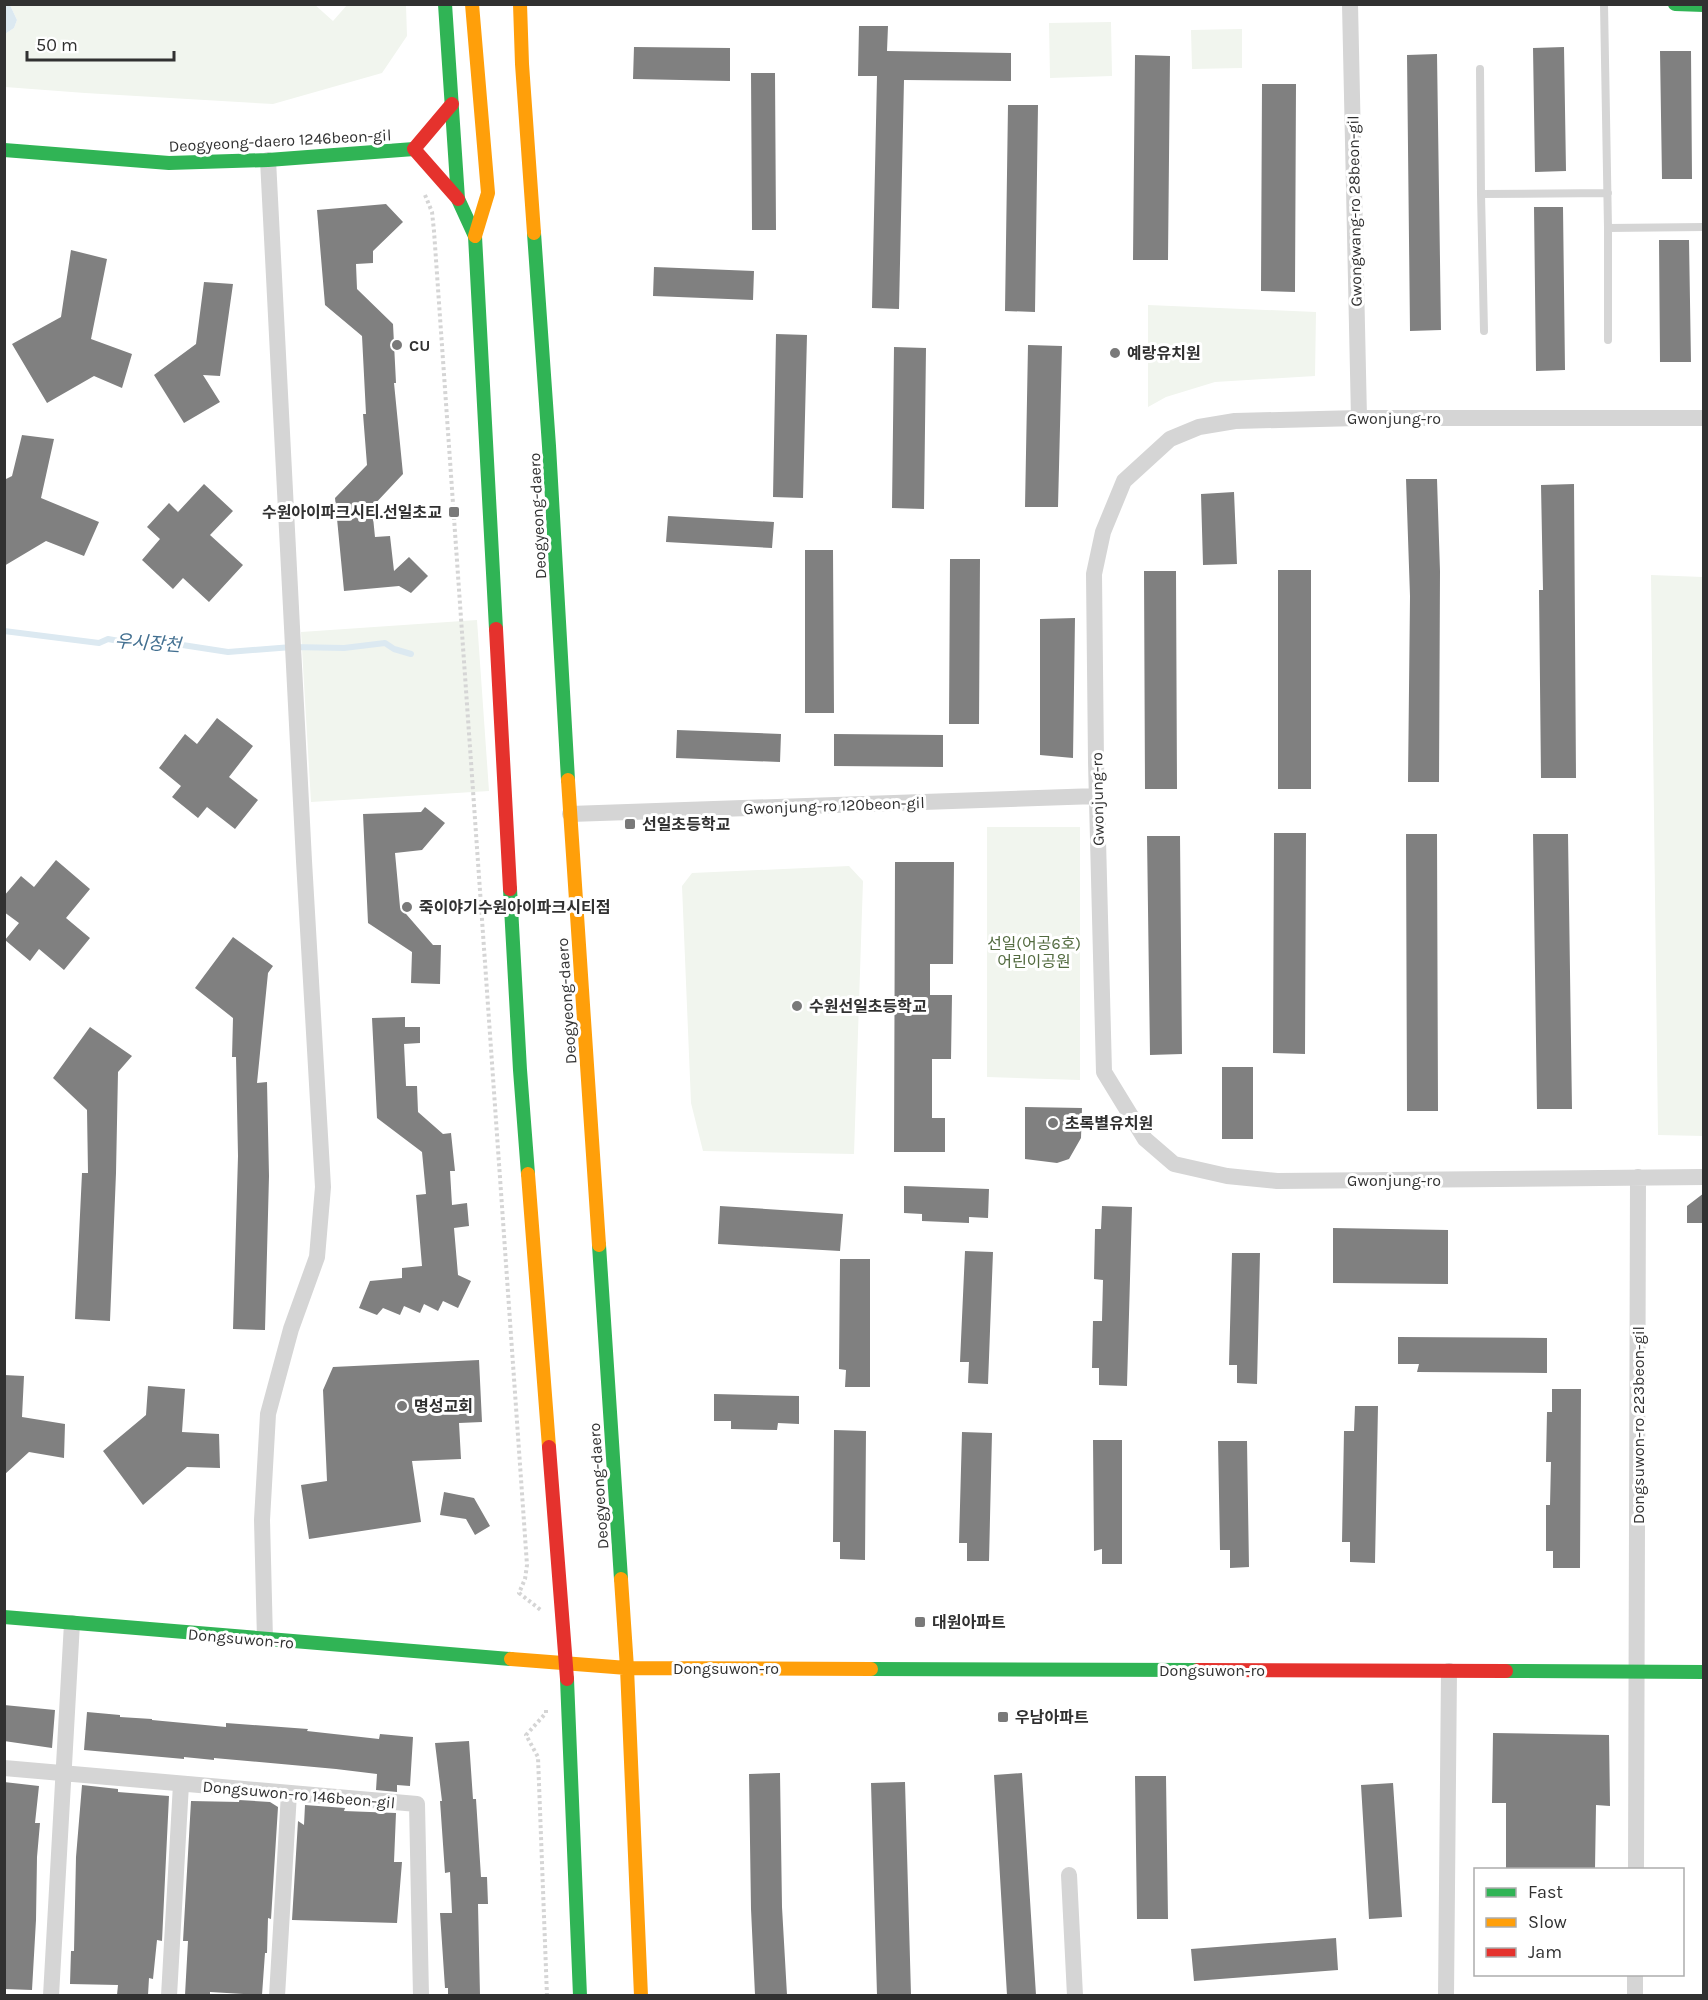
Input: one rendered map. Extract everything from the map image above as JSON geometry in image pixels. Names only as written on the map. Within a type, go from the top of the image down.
[{"type":"main road","points":[[445,4],[458,199]]},
{"type":"main road","points":[[472,4],[488,193],[475,236],[520,1070],[566,1663],[580,1995]]},
{"type":"main road","name":"Deogyeong-daero","points":[[520,4],[570,814],[627,1668],[641,1995]]},
{"type":"main road","points":[[1676,4],[1704,5]]},
{"type":"main road","points":[[452,104],[414,149],[458,199],[475,236]]},
{"type":"main road","name":"Deogyeong-daero 1246beon-gil","points":[[4,150],[169,163],[268,160],[414,149]]},
{"type":"main road","name":"Dongsuwon-ro","points":[[4,1617],[627,1668],[1704,1672]]},
{"type":"street","name":"Gwongwang-ro 28beon-gil","points":[[1350,4],[1359,418]]},
{"type":"street","points":[[266,1640],[262,1521],[268,1414],[291,1329],[317,1257],[323,1187],[268,160]]},
{"type":"street","name":"Gwonjung-ro","points":[[1704,418],[1359,418],[1235,421],[1199,427],[1170,439],[1124,481],[1103,532],[1094,574],[1104,1072],[1145,1139],[1174,1164],[1227,1176],[1277,1181],[1704,1177]]},
{"type":"street","name":"Gwonjung-ro 120beon-gil","points":[[570,814],[1097,796]]},
{"type":"street","name":"Dongsuwon-ro 223beon-gil","points":[[1636,1868],[1638,1177]]},
{"type":"street","points":[[51,1995],[72,1623]]},
{"type":"street","points":[[1446,1995],[1449,1671]]},
{"type":"street","name":"Dongsuwon-ro 146beon-gil","points":[[4,1768],[417,1804],[421,1995]]},
{"type":"street","points":[[169,1995],[181,1784]]},
{"type":"street","points":[[277,1995],[289,1793]]},
{"type":"street","points":[[1069,1875],[1075,1995]]},
{"type":"street","points":[[1635,1976],[1635,1995]]},
{"type":"lane","points":[[1604,4],[1608,340]]},
{"type":"lane","points":[[1480,69],[1484,331]]},
{"type":"lane","points":[[1481,194],[1608,194]]},
{"type":"lane","points":[[1608,228],[1704,227]]},
{"type":"path","points":[[420,189],[432,212],[437,266],[527,1565],[525,1579],[519,1593],[544,1613]]},
{"type":"path","points":[[546,1713],[526,1735],[538,1757],[547,1995]]},
{"type":"green space","points":[[314,4],[333,21],[347,5],[406,5],[407,36],[382,73],[273,104],[5,87],[5,34],[14,28],[17,20],[10,5]]},
{"type":"green space","points":[[1111,22],[1112,76],[1050,78],[1049,23]]},
{"type":"green space","points":[[1242,29],[1242,68],[1192,69],[1191,30]]},
{"type":"green space","points":[[1148,305],[1316,312],[1315,376],[1215,382],[1166,397],[1148,407]]},
{"type":"green space","points":[[1651,575],[1703,577],[1703,1136],[1658,1135]]},
{"type":"green space","points":[[477,620],[489,791],[311,802],[301,632]]},
{"type":"green space","name":"선일(어공6호) 어린이공원","points":[[987,827],[1080,827],[1080,1080],[987,1077]]},
{"type":"green space","points":[[849,866],[863,881],[854,1154],[703,1151],[691,1103],[682,886],[692,873]]},
{"type":"shaded area","points":[[5,4],[10,5],[17,20],[14,28],[5,34]]},
{"type":"building","points":[[859,26],[888,26],[887,51],[1011,53],[1011,81],[904,80],[899,309],[872,308],[877,76],[858,76]]},
{"type":"building","points":[[634,47],[730,48],[730,81],[633,79]]},
{"type":"building","points":[[1564,47],[1566,171],[1535,172],[1533,48]]},
{"type":"building","points":[[1660,51],[1691,51],[1692,179],[1662,179]]},
{"type":"building","points":[[1437,54],[1441,330],[1410,331],[1407,55]]},
{"type":"building","points":[[1135,55],[1170,56],[1168,260],[1133,260]]},
{"type":"building","points":[[751,73],[775,73],[776,230],[752,230]]},
{"type":"building","points":[[1262,84],[1296,84],[1295,292],[1261,291]]},
{"type":"building","points":[[1008,105],[1038,105],[1035,312],[1005,311]]},
{"type":"building","points":[[386,204],[403,222],[373,251],[373,263],[356,264],[357,289],[393,324],[396,383],[394,383],[403,474],[372,507],[375,537],[390,536],[394,571],[409,557],[428,576],[411,593],[399,586],[344,591],[335,498],[367,465],[363,414],[366,414],[362,336],[325,305],[317,210]]},
{"type":"building","points":[[1534,207],[1563,207],[1565,370],[1536,371]]},
{"type":"building","points":[[1659,240],[1689,240],[1691,362],[1660,362]]},
{"type":"building","points":[[71,250],[107,259],[91,339],[132,354],[122,388],[94,376],[47,403],[12,344],[61,317]]},
{"type":"building","points":[[654,267],[754,271],[753,300],[653,296]]},
{"type":"building","points":[[204,282],[233,284],[220,376],[203,375],[220,402],[184,423],[154,375],[196,344]]},
{"type":"building","points":[[776,334],[807,335],[803,498],[773,497]]},
{"type":"building","points":[[1028,345],[1062,346],[1058,507],[1025,507]]},
{"type":"building","points":[[894,347],[926,348],[924,509],[892,508]]},
{"type":"building","points":[[22,435],[54,439],[41,498],[99,522],[84,556],[46,541],[4,566],[4,480],[12,476]]},
{"type":"building","points":[[1406,479],[1437,479],[1440,571],[1439,782],[1408,782],[1410,596]]},
{"type":"building","points":[[204,484],[233,511],[210,535],[243,565],[209,602],[183,578],[173,589],[142,560],[160,539],[147,527],[169,503],[178,512]]},
{"type":"building","points":[[1574,484],[1576,778],[1541,778],[1539,590],[1543,590],[1541,485]]},
{"type":"building","points":[[1234,492],[1237,564],[1203,565],[1201,494]]},
{"type":"building","points":[[668,516],[774,522],[772,548],[666,542]]},
{"type":"building","points":[[805,550],[833,550],[834,713],[805,713]]},
{"type":"building","points":[[950,559],[980,559],[979,724],[949,724]]},
{"type":"building","points":[[1278,570],[1311,570],[1311,789],[1278,789]]},
{"type":"building","points":[[1144,571],[1176,571],[1177,789],[1145,789]]},
{"type":"building","points":[[1075,618],[1073,758],[1040,755],[1040,619]]},
{"type":"building","points":[[217,718],[253,746],[229,777],[258,800],[235,829],[207,807],[198,818],[172,797],[181,786],[159,768],[185,734],[197,744]]},
{"type":"building","points":[[677,730],[781,734],[780,762],[676,758]]},
{"type":"building","points":[[834,734],[943,735],[943,767],[834,766]]},
{"type":"building","points":[[425,807],[445,823],[422,850],[395,853],[400,907],[433,945],[441,945],[440,984],[411,983],[412,952],[368,923],[363,814],[421,812]]},
{"type":"building","points":[[1274,833],[1306,833],[1305,1054],[1273,1053]]},
{"type":"building","points":[[1406,834],[1437,834],[1438,1111],[1407,1111]]},
{"type":"building","points":[[1533,834],[1568,834],[1572,1109],[1537,1109]]},
{"type":"building","points":[[1147,836],[1180,836],[1182,1054],[1150,1055]]},
{"type":"building","points":[[56,860],[90,889],[66,918],[90,938],[64,970],[39,949],[30,961],[5,940],[19,923],[4,912],[4,896],[21,876],[34,887]]},
{"type":"building","points":[[895,862],[954,862],[953,964],[930,964],[930,995],[952,995],[951,1059],[932,1059],[932,1118],[945,1118],[945,1152],[894,1152]]},
{"type":"building","points":[[233,937],[273,966],[268,973],[257,1083],[267,1082],[269,1176],[265,1330],[233,1329],[238,1156],[236,1057],[232,1057],[233,1018],[195,988]]},
{"type":"building","points":[[405,1017],[405,1027],[420,1027],[420,1043],[404,1044],[406,1086],[417,1086],[418,1112],[443,1134],[451,1133],[455,1171],[450,1171],[452,1205],[467,1203],[469,1226],[454,1228],[458,1275],[471,1281],[458,1308],[443,1301],[438,1311],[424,1304],[420,1313],[404,1306],[400,1315],[383,1308],[377,1315],[359,1308],[370,1281],[402,1278],[402,1268],[422,1266],[416,1195],[426,1194],[422,1152],[377,1118],[372,1018]]},
{"type":"building","points":[[90,1027],[132,1056],[118,1072],[110,1321],[75,1319],[82,1173],[88,1173],[87,1110],[53,1078]]},
{"type":"building","points":[[1222,1067],[1253,1067],[1253,1139],[1222,1139]]},
{"type":"building","name":"초록별유치원","points":[[1025,1107],[1082,1108],[1081,1138],[1069,1159],[1057,1163],[1025,1159]]},
{"type":"building","points":[[904,1186],[989,1189],[988,1218],[969,1217],[969,1223],[922,1221],[922,1214],[904,1213]]},
{"type":"building","points":[[1704,1193],[1704,1223],[1687,1223],[1687,1206]]},
{"type":"building","points":[[720,1206],[843,1214],[840,1251],[718,1244]]},
{"type":"building","points":[[1102,1206],[1132,1207],[1127,1386],[1099,1385],[1099,1368],[1092,1368],[1093,1321],[1102,1321],[1103,1280],[1094,1279],[1095,1229],[1101,1229]]},
{"type":"building","points":[[1333,1228],[1448,1230],[1448,1284],[1333,1283]]},
{"type":"building","points":[[965,1251],[993,1252],[988,1384],[968,1383],[969,1362],[960,1362]]},
{"type":"building","points":[[1232,1253],[1260,1253],[1257,1384],[1237,1383],[1237,1365],[1229,1365]]},
{"type":"building","points":[[840,1259],[870,1259],[870,1387],[845,1387],[846,1370],[839,1369]]},
{"type":"building","points":[[1398,1337],[1547,1338],[1547,1373],[1417,1372],[1419,1364],[1398,1364]]},
{"type":"building","name":"명성교회","points":[[479,1360],[482,1422],[459,1423],[461,1459],[412,1461],[421,1522],[309,1539],[301,1485],[327,1481],[323,1390],[333,1367]]},
{"type":"building","points":[[4,1375],[24,1376],[22,1417],[65,1424],[64,1458],[29,1452],[4,1475]]},
{"type":"building","points":[[148,1386],[185,1389],[182,1432],[219,1434],[220,1468],[187,1467],[143,1505],[103,1451],[146,1415]]},
{"type":"building","points":[[1552,1389],[1581,1389],[1580,1568],[1553,1568],[1553,1551],[1546,1551],[1546,1505],[1550,1505],[1551,1462],[1546,1462],[1547,1412],[1552,1412]]},
{"type":"building","points":[[714,1394],[799,1396],[799,1424],[778,1423],[777,1430],[731,1429],[731,1421],[714,1421]]},
{"type":"building","points":[[1355,1406],[1378,1406],[1375,1563],[1350,1562],[1350,1542],[1342,1542],[1344,1431],[1354,1431]]},
{"type":"building","points":[[834,1430],[866,1431],[865,1560],[840,1559],[840,1542],[833,1542]]},
{"type":"building","points":[[962,1432],[992,1433],[989,1561],[967,1561],[967,1543],[959,1543]]},
{"type":"building","points":[[1093,1440],[1122,1440],[1122,1564],[1102,1564],[1102,1549],[1094,1551]]},
{"type":"building","points":[[1218,1441],[1247,1441],[1249,1567],[1230,1568],[1230,1550],[1220,1550]]},
{"type":"building","points":[[444,1492],[474,1498],[490,1526],[475,1535],[466,1519],[440,1515]]},
{"type":"building","points":[[4,1705],[55,1710],[52,1748],[4,1741]]},
{"type":"building","points":[[87,1712],[226,1727],[226,1723],[308,1729],[307,1731],[379,1739],[380,1734],[413,1737],[410,1786],[397,1785],[397,1792],[376,1790],[377,1774],[336,1769],[84,1750]]},
{"type":"building","points":[[1493,1733],[1609,1735],[1610,1806],[1596,1805],[1595,1868],[1506,1868],[1506,1803],[1492,1803]]},
{"type":"building","points":[[469,1741],[473,1799],[476,1799],[481,1877],[487,1877],[488,1904],[478,1904],[480,1995],[448,1995],[448,1988],[445,1988],[440,1913],[452,1913],[450,1872],[445,1873],[440,1801],[442,1801],[435,1743]]},
{"type":"building","points":[[780,1773],[782,1907],[787,1995],[755,1995],[749,1774]]},
{"type":"building","points":[[1022,1773],[1036,1995],[1007,1995],[994,1775]]},
{"type":"building","points":[[1135,1776],[1166,1776],[1168,1919],[1137,1919]]},
{"type":"building","points":[[4,1782],[39,1786],[35,1823],[40,1823],[32,1990],[4,1989]]},
{"type":"building","points":[[905,1782],[911,1995],[877,1995],[871,1783]]},
{"type":"building","points":[[1393,1783],[1402,1917],[1369,1919],[1361,1785]]},
{"type":"building","points":[[82,1785],[118,1789],[118,1792],[169,1796],[162,1941],[157,1940],[153,1979],[149,1978],[148,1995],[117,1995],[118,1985],[70,1984],[71,1951],[74,1951],[76,1857]]},
{"type":"building","points":[[239,1800],[270,1802],[278,1807],[271,1919],[268,1918],[262,1995],[210,1992],[210,1995],[185,1995],[188,1941],[183,1941],[191,1801],[239,1802]]},
{"type":"building","points":[[305,1805],[345,1808],[344,1811],[396,1813],[394,1862],[402,1862],[397,1923],[292,1920],[298,1821],[304,1825]]},
{"type":"building","points":[[1336,1938],[1338,1970],[1194,1981],[1191,1949]]},
{"type":"waterway","name":"우시장천","points":[[4,631],[99,643],[108,639],[141,645],[163,642],[228,652],[292,647],[344,648],[385,643],[394,649],[411,654]]},
{"type":"traffic: fast","points":[[445,4],[458,199],[475,236],[496,629]]},
{"type":"traffic: fast","points":[[1675,4],[1704,5]]},
{"type":"traffic: fast","points":[[4,150],[169,163],[268,160],[414,149]]},
{"type":"traffic: fast","points":[[534,233],[568,780]]},
{"type":"traffic: fast","points":[[510,889],[528,1174]]},
{"type":"traffic: fast","points":[[599,1245],[621,1579]]},
{"type":"traffic: fast","points":[[4,1617],[511,1659]]},
{"type":"traffic: fast","points":[[871,1669],[1198,1670]]},
{"type":"traffic: fast","points":[[1506,1671],[1704,1672]]},
{"type":"traffic: fast","points":[[567,1679],[580,1996]]},
{"type":"traffic: slow","points":[[472,4],[488,193],[475,236]]},
{"type":"traffic: slow","points":[[520,4],[534,233]]},
{"type":"traffic: slow","points":[[568,780],[599,1245]]},
{"type":"traffic: slow","points":[[528,1174],[549,1447]]},
{"type":"traffic: slow","points":[[621,1579],[641,1996]]},
{"type":"traffic: slow","points":[[511,1659],[627,1668],[871,1669]]},
{"type":"traffic: jam","points":[[452,104],[414,149],[458,199]]},
{"type":"traffic: jam","points":[[496,629],[510,889]]},
{"type":"traffic: jam","points":[[549,1447],[567,1679]]},
{"type":"traffic: jam","points":[[1198,1670],[1506,1671]]},
{"type":"place","name":"CU","points":[[397,345]]},
{"type":"place","name":"예랑유치원","points":[[1115,353]]},
{"type":"place","name":"수원아이파크시티.선일초교","points":[[454,512]]},
{"type":"place","name":"선일초등학교","points":[[630,824]]},
{"type":"place","name":"죽이야기수원아이파크시티점","points":[[407,907]]},
{"type":"place","name":"수원선일초등학교","points":[[797,1006]]},
{"type":"place","name":"초록별유치원","points":[[1053,1123]]},
{"type":"place","name":"명성교회","points":[[402,1406]]},
{"type":"place","name":"대원아파트","points":[[920,1622]]},
{"type":"place","name":"우남아파트","points":[[1003,1717]]}]
